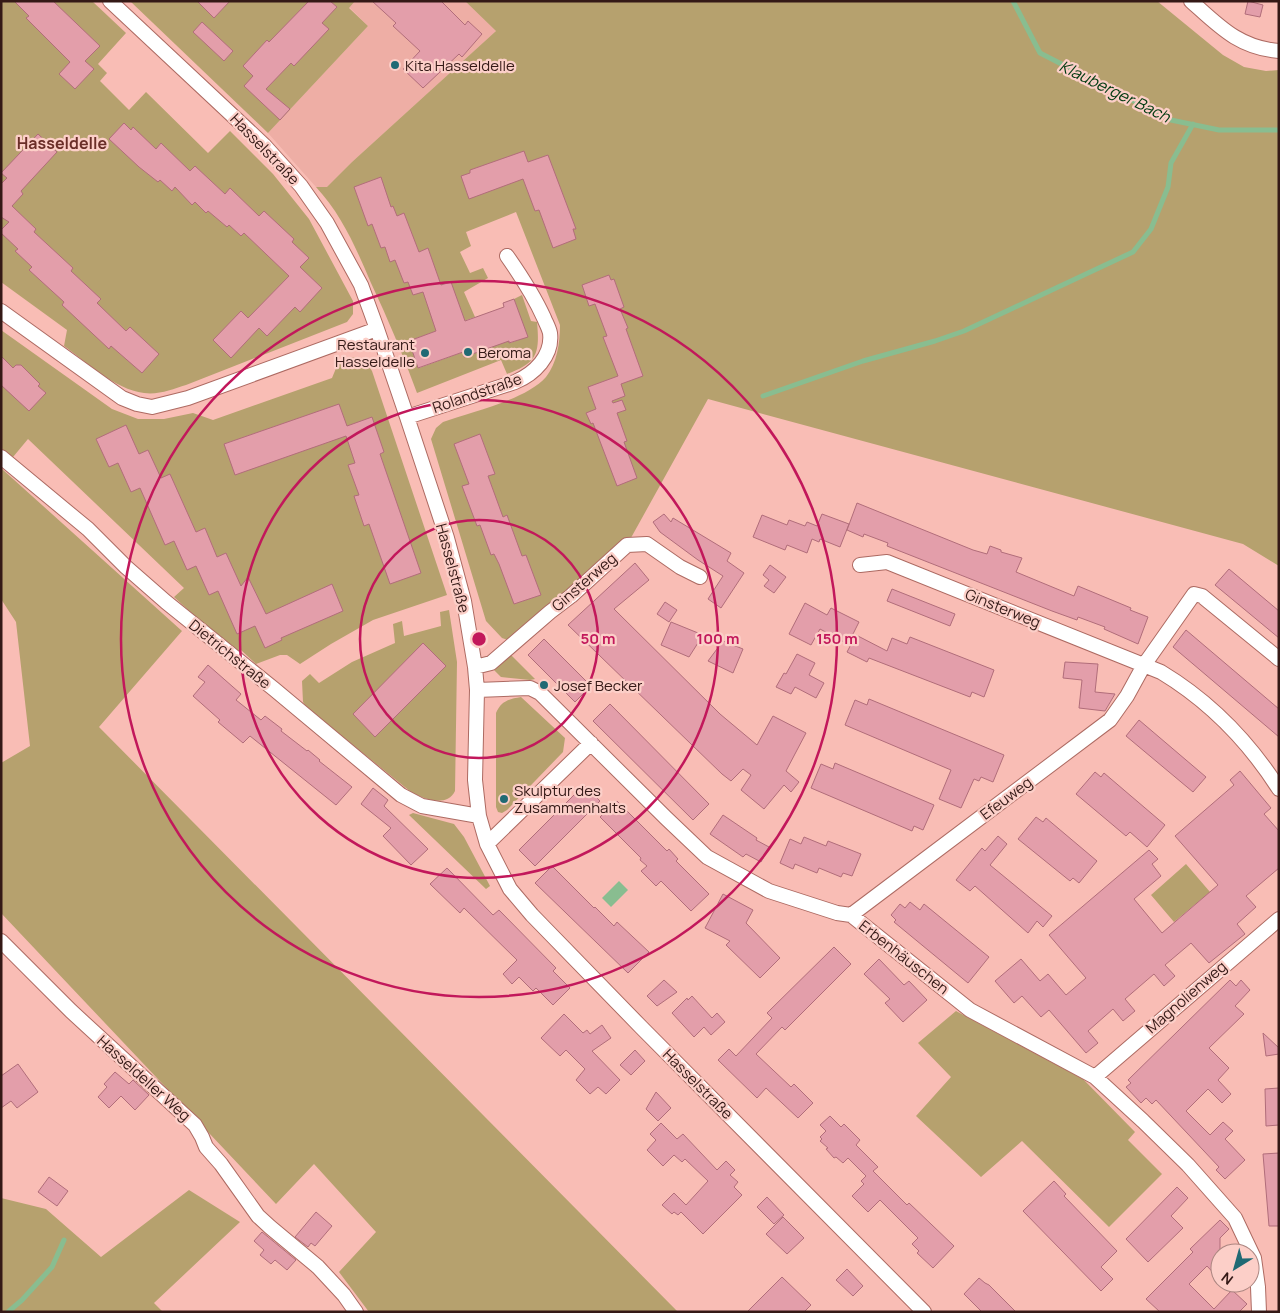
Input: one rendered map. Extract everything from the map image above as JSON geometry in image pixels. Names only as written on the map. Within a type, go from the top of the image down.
[{"type":"street","name":"Hasselstraße","points":[[110,1],[264,145],[301,186],[319,210],[339,243],[360,285],[408,418],[447,538],[462,592],[476,667],[475,780],[479,816],[487,844],[510,889],[532,915],[641,1027],[924,1312]]},
{"type":"street","points":[[1191,1],[1220,28],[1241,42],[1279,51]]},
{"type":"street","name":"Rolandstraße","points":[[408,418],[514,382],[531,374],[540,364],[550,343],[550,331],[533,294],[507,256]]},
{"type":"street","points":[[1,311],[122,398],[137,404],[152,406],[188,398],[377,329]]},
{"type":"street","name":"Dietrichstraße","points":[[1,457],[88,529],[126,567],[166,602],[401,795],[422,806],[479,816]]},
{"type":"street","name":"Ginsterweg","points":[[476,667],[491,663],[571,596],[627,545],[648,544],[680,567],[700,577]]},
{"type":"street","name":"Ginsterweg","points":[[860,565],[887,562],[1161,672],[1180,684],[1218,715],[1246,744],[1279,789]]},
{"type":"street","points":[[1144,664],[1194,594],[1202,596],[1279,659]]},
{"type":"street","name":"Efeuweg","points":[[851,915],[1100,729],[1110,720],[1127,696],[1144,664]]},
{"type":"street","name":"Erbenhäuschen","points":[[477,690],[530,688],[540,692],[707,857],[769,891],[837,913],[851,915],[970,1010],[1095,1078],[1188,1165],[1235,1218],[1254,1258],[1259,1312]]},
{"type":"street","points":[[487,844],[591,743]]},
{"type":"street","name":"Magnolienweg","points":[[1095,1078],[1279,918]]},
{"type":"street","name":"Hasseldeller Weg","points":[[1,941],[71,1011],[195,1125],[206,1147],[221,1164],[258,1216],[318,1267],[344,1295],[356,1312]]},
{"type":"shaded area","points":[[1,1],[92,1],[126,33],[98,64],[107,73],[100,81],[129,110],[146,92],[208,153],[230,131],[273,174],[309,219],[353,301],[353,314],[347,322],[186,385],[155,393],[133,391],[112,381],[64,346],[67,330],[1,282]]},
{"type":"shaded area","points":[[130,1],[355,1],[349,8],[368,26],[268,133]]},
{"type":"shaded area","name":"Kita Hasseldelle","points":[[355,1],[465,1],[496,31],[352,162],[327,188],[316,187],[268,133],[368,26],[349,7]]},
{"type":"shaded area","points":[[465,1],[1157,1],[1223,55],[1244,67],[1266,71],[1279,70],[1279,566],[1243,544],[708,399],[627,545],[514,642],[502,638],[486,621],[431,439],[436,428],[443,422],[512,399],[537,385],[546,377],[555,359],[560,325],[516,212],[466,232],[471,246],[460,252],[470,273],[483,268],[488,278],[464,292],[475,317],[409,341],[419,368],[463,352],[464,357],[489,348],[506,333],[510,343],[527,337],[514,299],[522,295],[531,321],[537,322],[538,342],[534,356],[525,366],[507,374],[501,360],[417,393],[401,351],[354,245],[341,220],[316,187],[327,187],[496,31]]},
{"type":"shaded area","points":[[1,330],[112,409],[138,419],[164,419],[193,413],[213,420],[332,378],[339,361],[349,358],[362,360],[372,371],[447,595],[373,620],[300,664],[287,655],[280,655],[256,664],[241,650],[237,655],[174,597],[184,588],[28,439],[13,457],[1,449]]},
{"type":"shaded area","points":[[2,469],[182,631],[99,727],[678,1312],[369,1312],[339,1272],[376,1232],[314,1164],[276,1204],[1,913],[1,763],[30,746],[16,622],[1,599]]},
{"type":"shaded area","points":[[449,610],[457,662],[455,791],[447,799],[435,801],[411,792],[307,708],[303,702],[302,681],[310,674],[319,683],[352,662],[395,643],[393,624],[402,621],[404,636],[441,626],[440,612]]},
{"type":"shaded area","points":[[509,653],[535,679],[501,677],[492,668]]},
{"type":"shaded area","points":[[521,697],[565,738],[563,752],[502,813],[498,812],[496,807],[496,713],[506,701]]},
{"type":"shaded area","points":[[413,813],[454,824],[464,837],[490,886],[486,889],[409,815]]},
{"type":"shaded area","points":[[1186,864],[1210,892],[1174,922],[1151,895]]},
{"type":"shaded area","points":[[619,881],[628,890],[611,907],[602,898]]},
{"type":"shaded area","points":[[956,1011],[1083,1079],[1135,1132],[1128,1140],[1162,1174],[1109,1227],[1022,1141],[981,1177],[916,1116],[951,1077],[918,1043]]},
{"type":"shaded area","points":[[189,1190],[240,1222],[154,1303],[163,1312],[1,1312],[1,1198],[46,1209],[101,1257]]},
{"type":"building","points":[[14,1],[53,1],[100,46],[85,61],[94,69],[75,89],[59,74],[70,62],[26,18],[29,16]]},
{"type":"building","points":[[197,1],[230,1],[214,18]]},
{"type":"building","points":[[309,1],[330,1],[337,7],[322,23],[329,29],[294,66],[291,63],[266,89],[290,109],[280,120],[244,86],[253,76],[243,66],[267,40],[269,42]]},
{"type":"building","points":[[372,1],[441,1],[465,25],[468,21],[482,34],[462,57],[459,54],[423,88],[403,69],[420,51],[393,26],[396,23]]},
{"type":"building","points":[[1248,1],[1263,5],[1260,17],[1245,14]]},
{"type":"building","points":[[202,22],[233,51],[224,61],[193,32]]},
{"type":"building","points":[[124,123],[131,130],[133,127],[156,149],[161,143],[190,171],[195,166],[225,194],[230,188],[259,216],[264,211],[294,239],[292,242],[309,258],[300,267],[322,288],[300,312],[295,307],[267,336],[259,328],[231,358],[213,340],[241,311],[248,318],[289,276],[244,233],[241,236],[229,225],[227,227],[208,211],[206,213],[195,202],[192,205],[175,187],[172,191],[160,180],[158,182],[139,167],[109,139]]},
{"type":"building","points":[[38,134],[57,152],[21,191],[23,194],[12,206],[36,229],[34,232],[73,268],[71,271],[101,299],[97,303],[126,331],[130,327],[159,354],[142,373],[111,346],[109,349],[62,305],[64,302],[29,270],[32,267],[15,251],[18,249],[1,233],[1,230],[9,222],[1,217],[1,184],[7,178],[1,173]]},
{"type":"building","points":[[524,151],[528,162],[548,155],[576,229],[573,229],[576,239],[553,248],[539,210],[535,211],[523,179],[469,199],[461,176],[470,173],[470,170]]},
{"type":"building","points":[[381,177],[391,207],[393,206],[397,216],[404,213],[419,252],[428,248],[441,285],[451,282],[465,321],[504,307],[503,303],[514,299],[528,337],[509,343],[509,341],[464,357],[463,352],[418,368],[409,341],[436,331],[423,292],[413,295],[408,282],[404,283],[395,260],[390,262],[385,247],[381,248],[372,224],[368,226],[354,187]]},
{"type":"building","points":[[609,275],[611,280],[614,279],[624,307],[620,309],[643,376],[621,384],[625,396],[612,401],[613,403],[622,400],[626,410],[617,413],[627,441],[624,442],[637,478],[617,486],[593,423],[591,424],[586,413],[596,409],[588,387],[618,376],[603,337],[607,336],[595,304],[589,306],[582,285]]},
{"type":"building","points":[[1,356],[13,368],[16,365],[21,365],[40,384],[38,386],[46,393],[29,411],[1,385]]},
{"type":"building","points":[[339,404],[347,426],[372,417],[384,452],[380,454],[421,573],[390,584],[369,524],[364,526],[354,496],[359,495],[348,465],[355,463],[346,436],[235,475],[224,444]]},
{"type":"building","points":[[126,425],[139,454],[148,450],[161,478],[170,474],[196,532],[205,528],[217,557],[226,553],[241,586],[248,577],[266,614],[332,584],[343,611],[281,638],[282,640],[265,648],[255,626],[237,634],[218,591],[209,595],[196,566],[187,570],[174,541],[165,545],[140,488],[131,492],[118,463],[109,467],[96,439]]},
{"type":"building","points":[[480,434],[495,474],[488,476],[503,517],[507,515],[522,556],[526,555],[541,595],[514,604],[499,564],[494,554],[491,555],[480,525],[477,526],[462,486],[469,484],[454,444]]},
{"type":"building","points":[[857,503],[973,550],[987,554],[990,546],[1001,550],[1001,552],[1022,558],[1016,572],[1074,596],[1078,586],[1131,608],[1130,610],[1148,617],[1138,644],[1104,629],[1105,627],[1078,617],[1077,620],[1052,611],[887,546],[888,543],[864,534],[863,537],[847,530]]},
{"type":"building","points":[[664,514],[671,522],[673,518],[731,553],[727,561],[744,573],[721,608],[708,599],[723,576],[660,532],[653,522]]},
{"type":"building","points":[[822,514],[849,524],[840,547],[820,539],[819,542],[812,539],[807,553],[787,545],[785,550],[753,537],[762,515],[787,525],[789,520],[805,526],[807,522],[817,526]]},
{"type":"building","points":[[635,563],[649,580],[614,609],[720,714],[757,745],[773,716],[806,733],[786,771],[799,782],[791,792],[784,785],[764,809],[741,790],[751,775],[743,769],[731,781],[722,774],[568,625]]},
{"type":"building","points":[[770,565],[786,577],[774,593],[764,586],[769,580],[763,575]]},
{"type":"building","points":[[1229,569],[1279,611],[1279,638],[1215,585]]},
{"type":"building","points":[[892,589],[955,614],[950,626],[887,601]]},
{"type":"building","points":[[665,602],[677,610],[669,622],[657,614]]},
{"type":"building","points":[[805,603],[827,615],[831,608],[859,622],[848,644],[820,629],[811,645],[789,634]]},
{"type":"building","points":[[671,622],[703,635],[689,657],[661,645]]},
{"type":"building","points":[[1186,630],[1279,709],[1279,737],[1173,647]]},
{"type":"building","points":[[856,635],[887,651],[892,638],[907,644],[910,637],[994,670],[984,697],[972,692],[970,697],[869,658],[867,662],[847,652]]},
{"type":"building","points":[[544,639],[591,686],[575,702],[528,655]]},
{"type":"building","points":[[723,641],[743,649],[733,673],[708,661]]},
{"type":"building","points":[[423,643],[446,666],[375,737],[353,714]]},
{"type":"building","points":[[797,654],[815,663],[809,675],[824,683],[816,698],[795,687],[791,694],[776,687]]},
{"type":"building","points":[[1065,662],[1098,664],[1095,692],[1115,694],[1105,711],[1079,708],[1082,680],[1063,678]]},
{"type":"building","points":[[208,665],[241,694],[236,700],[261,720],[265,716],[282,729],[281,731],[308,750],[352,787],[336,805],[250,736],[243,743],[218,722],[220,720],[193,696],[205,682],[198,677]]},
{"type":"building","points":[[869,699],[1004,755],[993,782],[981,777],[979,781],[974,779],[961,808],[939,799],[951,770],[845,725],[855,700],[867,705]]},
{"type":"building","points":[[610,704],[709,804],[693,820],[593,721]]},
{"type":"building","points":[[1139,720],[1206,777],[1193,792],[1126,736]]},
{"type":"building","points":[[835,763],[934,805],[923,830],[914,826],[912,831],[811,788],[821,764],[833,769]]},
{"type":"building","points":[[1240,771],[1271,808],[1264,814],[1279,831],[1279,868],[1246,896],[1256,907],[1237,924],[1245,934],[1209,963],[1191,943],[1165,965],[1175,976],[1164,986],[1154,974],[1125,999],[1135,1011],[1123,1021],[1113,1009],[1088,1031],[1098,1043],[1086,1053],[1049,1010],[1041,1017],[1022,996],[1014,1003],[995,981],[1021,959],[1040,981],[1048,974],[1066,995],[1086,978],[1049,935],[1149,850],[1158,859],[1152,864],[1161,876],[1134,899],[1162,933],[1218,885],[1175,836],[1234,785],[1230,780]]},
{"type":"building","points":[[1095,772],[1101,777],[1104,773],[1165,825],[1147,847],[1130,832],[1126,836],[1076,794]]},
{"type":"building","points":[[584,785],[600,801],[535,866],[519,850]]},
{"type":"building","points":[[373,788],[388,800],[384,806],[428,849],[411,865],[383,836],[391,828],[361,804]]},
{"type":"building","points":[[617,801],[667,851],[669,849],[678,859],[676,861],[709,894],[691,911],[661,881],[656,886],[641,871],[647,866],[640,860],[641,858],[600,817]]},
{"type":"building","points":[[723,815],[757,838],[756,840],[769,847],[761,862],[746,854],[743,857],[710,834]]},
{"type":"building","points":[[1036,817],[1043,822],[1046,818],[1097,861],[1079,883],[1073,878],[1070,881],[1018,839]]},
{"type":"building","points":[[998,836],[1007,844],[990,865],[1052,916],[1043,927],[1037,921],[1028,933],[975,886],[970,891],[956,880],[982,848],[985,851]]},
{"type":"building","points":[[804,837],[826,846],[828,841],[861,854],[852,876],[843,873],[841,877],[819,868],[817,873],[795,864],[793,869],[780,863],[790,839],[801,844]]},
{"type":"building","points":[[552,866],[614,926],[617,922],[649,952],[628,973],[535,883]]},
{"type":"building","points":[[447,868],[493,915],[499,910],[556,968],[553,971],[570,988],[553,1005],[536,988],[533,991],[519,977],[512,984],[503,974],[517,960],[464,908],[460,913],[430,884]]},
{"type":"building","points":[[723,894],[753,910],[746,923],[780,958],[760,978],[726,945],[730,941],[705,928]]},
{"type":"building","points":[[910,902],[920,910],[924,904],[989,957],[968,983],[894,922],[896,920],[891,915],[900,904],[905,908]]},
{"type":"building","points":[[834,947],[851,964],[785,1030],[782,1027],[756,1054],[791,1087],[794,1084],[813,1103],[798,1118],[766,1088],[757,1098],[718,1060],[729,1049],[736,1056],[772,1018],[767,1013]]},
{"type":"building","points":[[879,959],[904,985],[909,981],[927,1000],[903,1022],[885,1003],[890,999],[864,974]]},
{"type":"building","points":[[664,980],[677,992],[657,1006],[647,996]]},
{"type":"building","points":[[1230,980],[1236,986],[1241,980],[1250,990],[1235,1006],[1244,1014],[1209,1048],[1229,1068],[1218,1080],[1231,1094],[1222,1103],[1208,1089],[1186,1111],[1210,1135],[1223,1122],[1233,1131],[1225,1139],[1245,1160],[1225,1179],[1216,1170],[1219,1167],[1156,1100],[1152,1104],[1146,1098],[1141,1103],[1126,1087],[1131,1083],[1128,1080]]},
{"type":"building","points":[[692,996],[712,1018],[717,1013],[725,1022],[711,1035],[704,1027],[694,1037],[672,1013],[687,998],[688,1000]]},
{"type":"building","points":[[564,1014],[583,1033],[587,1030],[590,1034],[602,1025],[611,1038],[592,1051],[620,1080],[606,1094],[598,1087],[590,1094],[576,1080],[585,1069],[566,1050],[560,1056],[541,1038]]},
{"type":"building","points":[[1263,1033],[1279,1048],[1279,1054],[1266,1056]]},
{"type":"building","points":[[635,1050],[645,1061],[631,1075],[620,1065]]},
{"type":"building","points":[[18,1064],[38,1092],[17,1108],[11,1101],[1,1108],[1,1076]]},
{"type":"building","points":[[115,1072],[129,1084],[133,1080],[149,1095],[135,1110],[121,1096],[109,1108],[98,1097],[107,1087],[104,1084]]},
{"type":"building","points":[[1279,1088],[1279,1125],[1266,1126],[1265,1089]]},
{"type":"building","points":[[656,1092],[671,1108],[658,1121],[646,1109]]},
{"type":"building","points":[[830,1116],[841,1127],[844,1124],[860,1140],[856,1145],[878,1167],[873,1171],[907,1205],[909,1203],[954,1246],[933,1268],[917,1253],[919,1251],[912,1244],[918,1238],[880,1200],[868,1212],[852,1196],[864,1184],[861,1181],[866,1176],[848,1158],[843,1163],[836,1157],[834,1158],[826,1149],[828,1148],[820,1141],[822,1139],[820,1137],[826,1131],[820,1125]]},
{"type":"building","points":[[661,1123],[677,1139],[683,1134],[717,1170],[726,1161],[735,1170],[730,1175],[738,1182],[734,1187],[742,1195],[703,1234],[681,1212],[678,1215],[674,1212],[672,1214],[662,1205],[674,1193],[686,1205],[708,1181],[685,1159],[682,1162],[674,1155],[663,1166],[647,1150],[656,1140],[650,1134]]},
{"type":"building","points":[[1279,1153],[1279,1226],[1269,1226],[1263,1154]]},
{"type":"building","points":[[49,1177],[68,1191],[57,1206],[38,1192]]},
{"type":"building","points":[[1054,1181],[1066,1194],[1064,1196],[1117,1251],[1101,1267],[1113,1279],[1101,1291],[1023,1211]]},
{"type":"building","points":[[1177,1187],[1188,1198],[1171,1216],[1183,1228],[1148,1262],[1126,1239]]},
{"type":"building","points":[[767,1197],[784,1215],[774,1224],[757,1207]]},
{"type":"building","points":[[316,1212],[332,1226],[315,1246],[311,1243],[308,1247],[295,1237]]},
{"type":"building","points":[[783,1217],[804,1238],[787,1254],[766,1234]]},
{"type":"building","points":[[1220,1220],[1229,1229],[1220,1238],[1220,1243],[1210,1243],[1210,1269],[1207,1266],[1189,1284],[1214,1309],[1229,1293],[1235,1293],[1247,1304],[1239,1312],[1160,1312],[1146,1299],[1193,1252],[1190,1249]]},
{"type":"building","points":[[262,1232],[296,1260],[287,1270],[275,1260],[271,1264],[260,1255],[264,1250],[254,1241]]},
{"type":"building","points":[[847,1269],[863,1286],[853,1296],[836,1280]]},
{"type":"building","points":[[782,1277],[811,1305],[804,1312],[747,1312]]},
{"type":"building","points":[[979,1278],[989,1285],[1016,1312],[982,1312],[964,1294]]},
{"type":"waterway","name":"Klauberger Bach","points":[[1013,1],[1040,53],[1171,120],[1219,130],[1279,130]]},
{"type":"waterway","points":[[763,396],[863,361],[964,331],[1133,252],[1151,229],[1168,187],[1171,163],[1193,124]]},
{"type":"waterway","points":[[8,1312],[22,1300],[52,1267],[64,1240]]},
{"type":"place","name":"Kita Hasseldelle","points":[[395,65]]},
{"type":"place","name":"Beroma","points":[[468,352]]},
{"type":"place","name":"Restaurant Hasseldelle","points":[[425,353]]},
{"type":"place","name":"Josef Becker","points":[[544,685]]},
{"type":"place","name":"Skulptur des Zusammenhalts","points":[[504,799]]},
{"type":"district","name":"Hasseldelle","points":[[62,143]]}]
